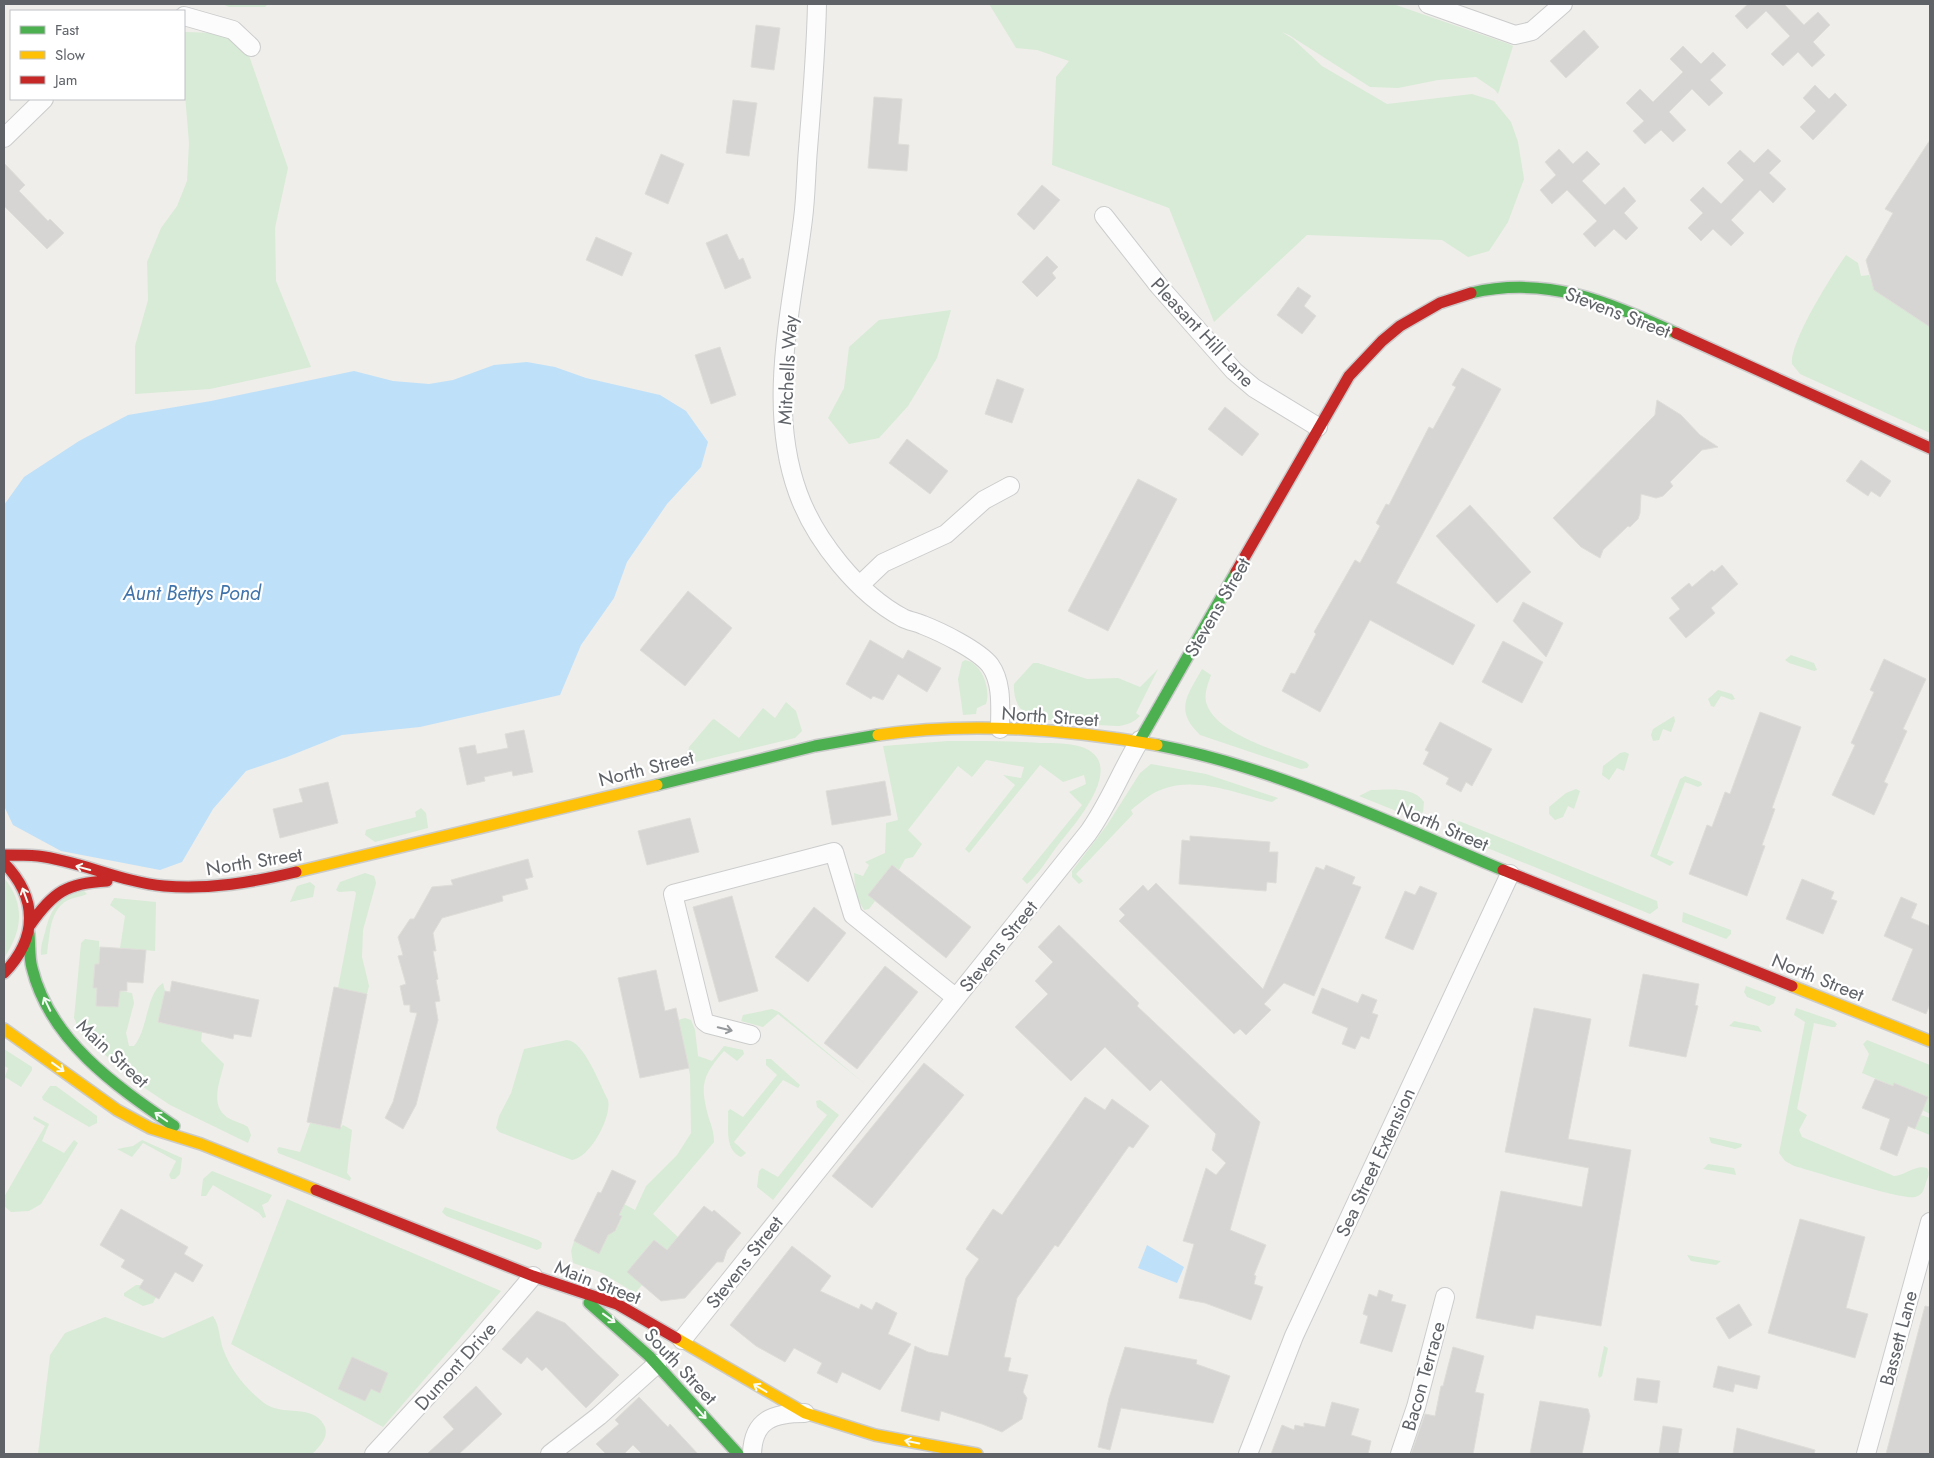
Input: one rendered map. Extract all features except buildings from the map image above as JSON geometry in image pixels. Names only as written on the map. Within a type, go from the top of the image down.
[{"type":"street","name":"Mitchells Way","points":[[817,4],[816,48],[803,217],[783,379],[784,436],[790,469],[812,526],[834,556],[861,584],[904,618],[924,625],[984,659],[997,679],[1000,729]]},
{"type":"street","points":[[1428,4],[1514,35],[1532,31],[1563,4]]},
{"type":"street","points":[[185,16],[233,30],[251,47]]},
{"type":"street","points":[[4,138],[43,100]]},
{"type":"street","name":"Pleasant Hill Lane","points":[[1104,216],[1159,286],[1234,370],[1254,388],[1318,427]]},
{"type":"street","name":"Stevens Street","points":[[682,1340],[1103,812],[1127,761],[1348,376],[1383,338],[1398,326],[1431,306],[1456,296],[1479,290],[1527,286],[1549,287],[1593,300],[1684,338],[1930,448]]},
{"type":"street","points":[[861,584],[883,563],[946,534],[984,500],[1010,486]]},
{"type":"street","name":"North Street","points":[[4,855],[39,856],[130,880],[183,887],[242,884],[363,858],[814,746],[881,734],[937,729],[1000,729],[1140,740],[1211,757],[1285,781],[1419,833],[1510,874],[1792,984],[1930,1041]]},
{"type":"street","points":[[751,1035],[708,1024],[703,1017],[673,894],[834,852],[853,915],[955,998]]},
{"type":"street","name":"Main Street","points":[[4,863],[17,877],[25,892],[30,908],[29,929],[35,977],[49,1008],[69,1039],[127,1092],[201,1144]]},
{"type":"street","name":"Sea Street Extension","points":[[1248,1454],[1294,1336],[1510,874]]},
{"type":"street","name":"North Street","points":[[4,973],[20,955],[29,929],[42,906],[66,886],[78,882],[130,880]]},
{"type":"street","name":"Main Street","points":[[4,1029],[117,1110],[150,1128],[201,1144],[533,1276],[617,1304],[806,1413],[875,1435],[977,1454]]},
{"type":"street","name":"Bassett Lane","points":[[1866,1454],[1930,1222]]},
{"type":"street","name":"Dumont Drive","points":[[374,1454],[479,1340],[533,1276]]},
{"type":"street","name":"South Street","points":[[570,1289],[616,1324],[657,1364],[738,1454]]},
{"type":"street","name":"Bacon Terrace","points":[[1400,1454],[1415,1412],[1445,1297]]},
{"type":"street","points":[[550,1454],[599,1416],[657,1364]]},
{"type":"street","points":[[752,1454],[754,1434],[761,1425],[770,1419],[786,1413],[806,1413]]},
{"type":"green space","points":[[222,4],[268,4],[265,7],[229,7]]},
{"type":"green space","points":[[989,4],[1393,4],[1509,44],[1513,46],[1498,94],[1476,77],[1438,80],[1398,88],[1370,87],[1282,32],[1293,39],[1322,66],[1387,104],[1472,94],[1494,101],[1511,122],[1518,142],[1524,179],[1508,222],[1489,251],[1468,257],[1442,240],[1307,235],[1214,322],[1169,208],[1052,165],[1056,77],[1069,61],[1037,50],[1016,48]]},
{"type":"green space","points":[[185,32],[220,33],[245,44],[288,168],[275,228],[276,281],[311,367],[210,389],[135,394],[135,346],[148,300],[147,262],[161,228],[177,206],[187,181],[189,143],[185,95]]},
{"type":"green space","points":[[1846,255],[1858,263],[1861,276],[1869,275],[1874,290],[1930,327],[1930,433],[1800,374],[1792,364],[1793,354],[1805,325],[1822,292]]},
{"type":"green space","points":[[951,310],[937,358],[908,406],[879,438],[849,444],[828,418],[844,388],[849,347],[879,320]]},
{"type":"green space","points":[[1791,655],[1814,663],[1817,670],[1814,671],[1789,663],[1785,660]]},
{"type":"green space","points":[[965,660],[976,666],[986,684],[986,704],[977,708],[976,714],[963,715],[958,679],[962,662]]},
{"type":"green space","points":[[1033,663],[1087,679],[1118,678],[1140,687],[1158,669],[1136,713],[1140,716],[1128,724],[1112,726],[1047,720],[1026,714],[1017,703],[1014,694],[1014,684]]},
{"type":"green space","points":[[1202,669],[1211,675],[1206,690],[1207,705],[1213,715],[1223,725],[1250,741],[1306,762],[1309,765],[1307,768],[1301,769],[1200,735],[1187,718],[1185,710],[1188,695]]},
{"type":"green space","points":[[1718,690],[1732,694],[1735,699],[1732,700],[1721,696],[1714,707],[1711,706],[1708,699]]},
{"type":"green space","points":[[786,702],[796,711],[802,731],[795,738],[696,762],[688,753],[689,747],[712,720],[714,719],[739,738],[763,708],[775,718]]},
{"type":"green space","points":[[1674,716],[1675,721],[1671,732],[1663,729],[1659,740],[1653,741],[1651,735],[1653,729]]},
{"type":"green space","points":[[948,741],[1056,743],[1082,747],[1095,755],[1100,767],[1099,780],[1094,795],[1085,810],[1027,884],[1022,879],[1082,805],[1069,792],[1086,784],[1084,775],[1063,782],[1040,765],[969,853],[965,849],[1015,785],[1003,775],[1021,778],[1024,767],[986,760],[972,777],[958,766],[908,830],[922,844],[913,857],[905,859],[899,870],[892,865],[868,895],[875,901],[869,909],[864,910],[856,897],[854,873],[863,876],[869,865],[865,862],[885,853],[886,823],[898,820],[883,746]]},
{"type":"green space","points":[[1625,752],[1629,754],[1624,771],[1617,768],[1609,780],[1602,775],[1603,766],[1620,753]]},
{"type":"green space","points":[[1151,764],[1206,774],[1278,798],[1272,802],[1232,791],[1189,784],[1176,785],[1159,791],[1146,798],[1131,810],[1133,814],[1076,874],[1083,881],[1079,884],[1072,877],[1072,871],[1107,825],[1140,773]]},
{"type":"green space","points":[[1685,776],[1701,782],[1702,785],[1698,787],[1685,782],[1657,855],[1674,862],[1670,866],[1650,856],[1680,779]]},
{"type":"green space","points":[[1576,789],[1580,791],[1574,809],[1568,806],[1563,817],[1555,820],[1549,814],[1549,807],[1566,793]]},
{"type":"green space","points":[[1371,790],[1400,790],[1413,793],[1424,802],[1423,812],[1416,819],[1359,796]]},
{"type":"green space","points":[[421,808],[426,813],[428,828],[375,842],[365,835],[366,830],[416,817],[415,812]]},
{"type":"green space","points":[[1453,819],[1456,823],[1459,821],[1657,901],[1658,908],[1650,914],[1448,832],[1445,826]]},
{"type":"green space","points":[[365,873],[374,876],[376,883],[363,930],[362,957],[369,986],[367,994],[338,988],[356,893],[354,891],[339,892],[336,890],[340,882]]},
{"type":"green space","points":[[4,878],[16,898],[19,918],[15,938],[4,958]]},
{"type":"green space","points":[[310,882],[315,886],[313,897],[290,902],[297,886]]},
{"type":"green space","points":[[84,891],[87,894],[68,900],[57,910],[50,931],[47,954],[41,955],[47,924],[57,904],[68,896]]},
{"type":"green space","points":[[114,898],[156,902],[155,951],[120,948],[125,916],[110,905]]},
{"type":"green space","points":[[1683,912],[1731,930],[1731,934],[1726,939],[1682,922]]},
{"type":"green space","points":[[85,939],[99,941],[99,964],[95,964],[93,987],[97,988],[96,1005],[118,1007],[120,991],[132,993],[134,1003],[126,1033],[129,1046],[134,1046],[139,1039],[153,995],[163,983],[165,991],[158,1022],[202,1032],[201,1041],[224,1064],[217,1094],[219,1108],[230,1119],[248,1127],[251,1135],[248,1143],[170,1105],[134,1081],[80,1032],[74,1018],[81,943]]},
{"type":"green space","points":[[1746,986],[1776,997],[1774,1003],[1769,1006],[1747,997],[1744,992]]},
{"type":"green space","points":[[1796,1008],[1834,1021],[1837,1024],[1835,1027],[1832,1027],[1814,1023],[1797,1109],[1807,1115],[1799,1130],[1802,1137],[1894,1176],[1919,1167],[1927,1168],[1928,1177],[1920,1195],[1906,1197],[1794,1166],[1785,1161],[1779,1153],[1805,1022],[1794,1015]]},
{"type":"green space","points":[[772,1009],[779,1012],[865,1084],[778,1014],[763,1027],[741,1021],[743,1015]]},
{"type":"green space","points":[[685,1018],[691,1020],[695,1030],[698,1056],[712,1061],[724,1046],[743,1050],[744,1054],[737,1061],[724,1051],[707,1075],[704,1082],[704,1098],[713,1130],[714,1142],[653,1214],[678,1237],[667,1250],[654,1240],[628,1272],[642,1285],[635,1293],[602,1273],[573,1263],[571,1251],[574,1241],[599,1253],[609,1233],[617,1229],[615,1225],[618,1226],[622,1216],[619,1215],[623,1208],[620,1206],[622,1203],[635,1210],[646,1186],[677,1155],[691,1133],[690,1075],[678,1020]]},
{"type":"green space","points":[[1734,1021],[1758,1026],[1762,1032],[1729,1026]]},
{"type":"green space","points":[[567,1040],[573,1042],[585,1055],[608,1100],[607,1116],[598,1136],[586,1152],[579,1158],[572,1160],[499,1132],[496,1128],[499,1116],[511,1093],[524,1049]]},
{"type":"green space","points":[[1867,1040],[1930,1065],[1930,1114],[1922,1110],[1893,1086],[1862,1073],[1869,1054],[1863,1044]]},
{"type":"green space","points":[[4,1049],[32,1067],[21,1087],[5,1077],[8,1068],[4,1066]]},
{"type":"green space","points":[[766,1059],[771,1059],[800,1085],[798,1088],[783,1080],[734,1142],[746,1153],[741,1157],[732,1149],[728,1137],[728,1111],[730,1109],[743,1117],[777,1075],[766,1065]]},
{"type":"green space","points":[[50,1086],[56,1086],[97,1116],[97,1123],[89,1127],[43,1100],[42,1097]]},
{"type":"green space","points":[[820,1100],[839,1115],[773,1200],[757,1187],[759,1171],[762,1168],[778,1177],[827,1115],[817,1107],[816,1101]]},
{"type":"green space","points":[[1921,1115],[1930,1118],[1930,1135],[1915,1129]]},
{"type":"green space","points":[[34,1116],[49,1124],[42,1141],[64,1153],[74,1140],[78,1143],[41,1204],[29,1211],[11,1212],[4,1206],[4,1197],[45,1126],[33,1119]]},
{"type":"green space","points":[[310,1123],[339,1129],[343,1125],[352,1130],[347,1173],[351,1178],[350,1181],[278,1153],[277,1149],[279,1147],[300,1152]]},
{"type":"green space","points":[[1709,1137],[1742,1144],[1741,1147],[1735,1149],[1711,1143]]},
{"type":"green space","points":[[142,1140],[182,1158],[180,1174],[175,1179],[171,1179],[169,1175],[176,1161],[143,1143],[132,1157],[117,1149],[133,1146]]},
{"type":"green space","points":[[1708,1164],[1734,1168],[1736,1175],[1703,1169]]},
{"type":"green space","points":[[212,1171],[272,1195],[268,1202],[262,1205],[266,1217],[263,1218],[259,1213],[213,1185],[206,1196],[201,1196],[203,1179]]},
{"type":"green space","points":[[287,1199],[501,1291],[383,1427],[231,1344]]},
{"type":"green space","points":[[445,1207],[538,1240],[542,1243],[541,1248],[537,1250],[446,1216],[442,1212]]},
{"type":"green space","points":[[1687,1255],[1721,1261],[1716,1265],[1691,1261]]},
{"type":"green space","points":[[136,1285],[141,1285],[156,1297],[153,1303],[143,1306],[124,1296],[124,1293]]},
{"type":"green space","points":[[213,1316],[226,1357],[251,1392],[271,1407],[304,1412],[319,1418],[326,1429],[326,1433],[321,1444],[312,1454],[38,1454],[50,1355],[65,1333],[105,1317],[163,1338]]},
{"type":"green space","points":[[1604,1346],[1608,1348],[1602,1376],[1599,1378],[1598,1375]]},
{"type":"water","name":"Aunt Bettys Pond","points":[[527,362],[555,367],[586,378],[660,395],[686,411],[708,442],[701,467],[667,504],[627,562],[614,598],[581,645],[560,695],[420,727],[342,735],[246,771],[213,809],[182,862],[160,870],[61,851],[13,825],[4,806],[4,505],[24,477],[79,441],[128,415],[211,401],[354,371],[393,381],[429,384],[453,380],[494,365]]},
{"type":"water","points":[[1147,1245],[1184,1267],[1177,1283],[1138,1268]]},
{"type":"traffic: fast","points":[[1471,293],[1499,288],[1526,287],[1552,290],[1601,302],[1676,333]]},
{"type":"traffic: fast","points":[[1140,740],[1236,572]]},
{"type":"traffic: fast","points":[[657,785],[815,746],[878,735]]},
{"type":"traffic: fast","points":[[1157,745],[1202,755],[1290,782],[1333,798],[1503,870]]},
{"type":"traffic: fast","points":[[29,934],[31,964],[41,994],[54,1018],[70,1040],[108,1078],[174,1126]]},
{"type":"traffic: fast","points":[[589,1303],[649,1356],[738,1454]]},
{"type":"traffic: slow","points":[[878,735],[948,728],[1018,729],[1123,739],[1157,745]]},
{"type":"traffic: slow","points":[[296,872],[657,785]]},
{"type":"traffic: slow","points":[[1792,986],[1930,1041]]},
{"type":"traffic: slow","points":[[4,1029],[117,1110],[150,1128],[201,1144],[316,1190]]},
{"type":"traffic: slow","points":[[676,1338],[805,1413],[875,1435],[977,1454]]},
{"type":"traffic: jam","points":[[1236,572],[1349,376],[1382,341],[1400,326],[1440,303],[1471,293]]},
{"type":"traffic: jam","points":[[1676,333],[1930,448]]},
{"type":"traffic: jam","points":[[4,855],[54,859],[148,884],[181,887],[231,884],[296,872]]},
{"type":"traffic: jam","points":[[4,863],[15,876],[23,890],[28,904],[29,918],[28,932],[23,946],[15,960],[4,973]]},
{"type":"traffic: jam","points":[[1503,870],[1792,986]]},
{"type":"traffic: jam","points":[[30,925],[46,904],[62,891],[81,884],[107,881]]},
{"type":"traffic: jam","points":[[316,1190],[533,1276],[617,1304],[676,1338]]}]
